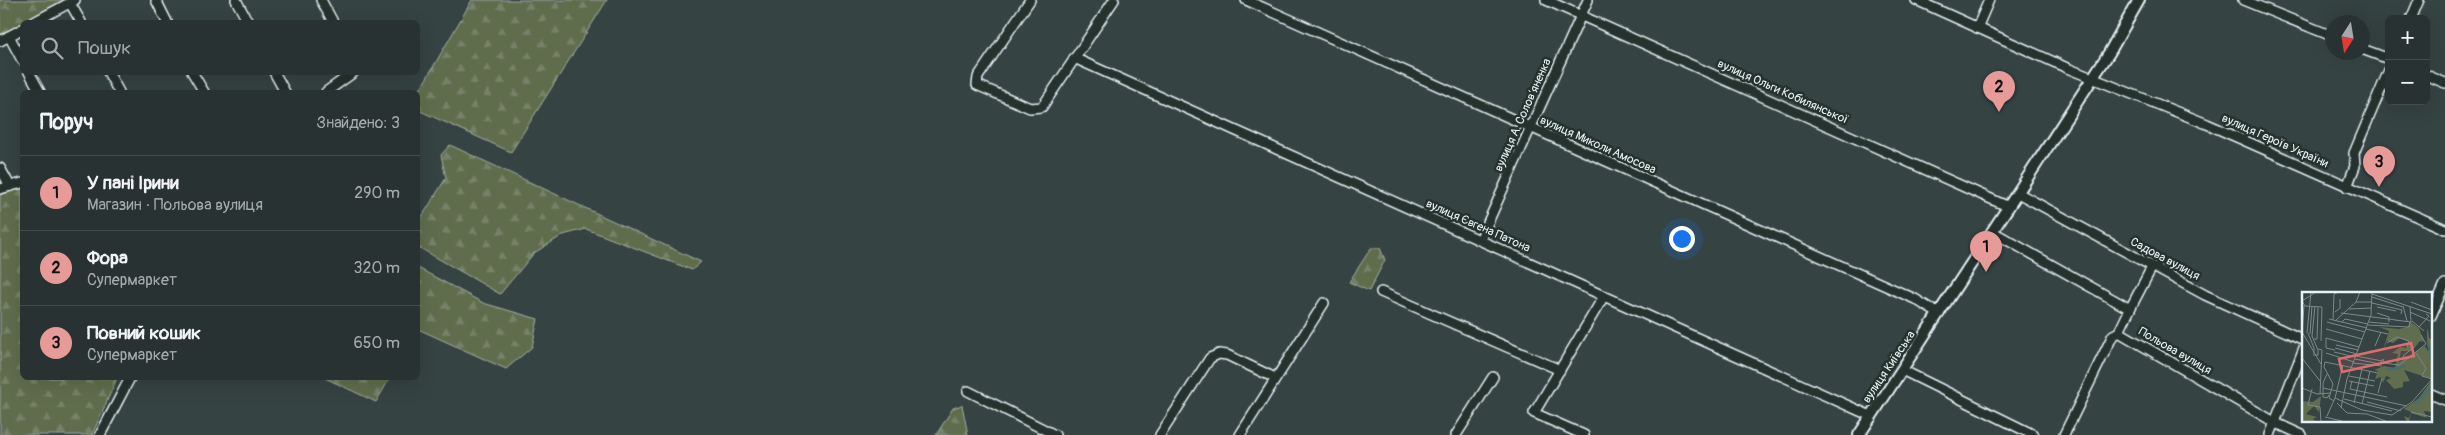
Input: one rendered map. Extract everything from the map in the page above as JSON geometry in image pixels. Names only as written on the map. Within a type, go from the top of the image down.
[{"type":"street","points":[[156,0],[166,20]]},
{"type":"street","points":[[236,0],[247,20]]},
{"type":"street","points":[[321,0],[332,20]]},
{"type":"street","points":[[1030,0],[978,77],[977,85],[1030,108],[1042,107],[1114,0]]},
{"type":"street","name":"вулиця Миколи Амосова","points":[[1246,0],[1914,299],[1939,314]]},
{"type":"street","name":"вулиця Ольги Кобилянської","points":[[1546,0],[2009,207]]},
{"type":"street","name":"вулиця А. Соловʼяненка","points":[[1480,240],[1532,129],[1588,0]]},
{"type":"street","name":"вулиця Героїв України","points":[[1916,0],[2093,78],[2207,124],[2445,229]]},
{"type":"street","points":[[1977,28],[1989,0]]},
{"type":"street","name":"вулиця Київська","points":[[1859,435],[2093,78],[2139,0]]},
{"type":"street","points":[[2243,0],[2325,33]]},
{"type":"street","points":[[2413,15],[2419,0]]},
{"type":"street","points":[[38,20],[72,1],[80,20]]},
{"type":"street","points":[[0,41],[20,30]]},
{"type":"street","points":[[10,36],[20,56]]},
{"type":"street","points":[[2370,52],[2385,58]]},
{"type":"street","name":"вулиця Євгена Патона","points":[[1074,58],[1871,416]]},
{"type":"street","points":[[31,75],[39,90]]},
{"type":"street","points":[[110,75],[118,90]]},
{"type":"street","points":[[194,75],[203,90]]},
{"type":"street","points":[[276,75],[284,90]]},
{"type":"street","points":[[329,90],[350,75]]},
{"type":"street","points":[[2430,77],[2445,83]]},
{"type":"street","points":[[2347,187],[2356,166],[2354,153],[2385,79]]},
{"type":"street","points":[[0,168],[10,186]]},
{"type":"street","points":[[0,189],[20,184]]},
{"type":"street","name":"Садова вулиця","points":[[2018,193],[2205,295],[2302,339]]},
{"type":"street","points":[[1993,232],[2130,309]]},
{"type":"street","name":"Польова вулиця","points":[[2152,267],[2119,332],[2276,423],[2302,435]]},
{"type":"street","points":[[2432,314],[2445,284]]},
{"type":"street","points":[[1380,292],[1560,370]]},
{"type":"street","points":[[1584,435],[1534,413],[1604,296]]},
{"type":"street","points":[[1240,435],[1324,303]]},
{"type":"street","points":[[2064,435],[2113,335],[2119,332]]},
{"type":"street","points":[[2270,435],[2302,353]]},
{"type":"street","points":[[1160,435],[1210,358],[1219,354],[1227,355],[1275,378]]},
{"type":"street","points":[[1902,370],[2034,435]]},
{"type":"street","points":[[1456,435],[1493,377]]},
{"type":"street","points":[[100,435],[129,380]]},
{"type":"street","points":[[968,392],[1055,435]]},
{"type":"street","points":[[2432,394],[2445,400]]},
{"type":"green space","points":[[0,0],[66,0],[29,20],[20,20],[20,25],[0,36]]},
{"type":"green space","points":[[472,0],[607,0],[511,152],[420,111],[420,90]]},
{"type":"green space","points":[[450,145],[701,262],[692,270],[586,229],[563,235],[534,253],[500,294],[420,248],[420,220],[446,178],[441,155]]},
{"type":"green space","points":[[20,180],[20,380],[116,380],[92,435],[0,435],[0,186]]},
{"type":"green space","points":[[1371,248],[1380,248],[1385,260],[1369,291],[1349,282]]},
{"type":"green space","points":[[420,269],[483,303],[538,319],[532,347],[506,369],[420,330]]},
{"type":"green space","points":[[329,380],[389,380],[376,402]]},
{"type":"green space","points":[[962,405],[968,435],[936,435],[953,408]]},
{"type":"place","name":"Фора","points":[[1999,112]]},
{"type":"place","name":"Повний кошик","points":[[2379,187]]},
{"type":"place","name":"У пані Ірини","points":[[1986,272]]}]
